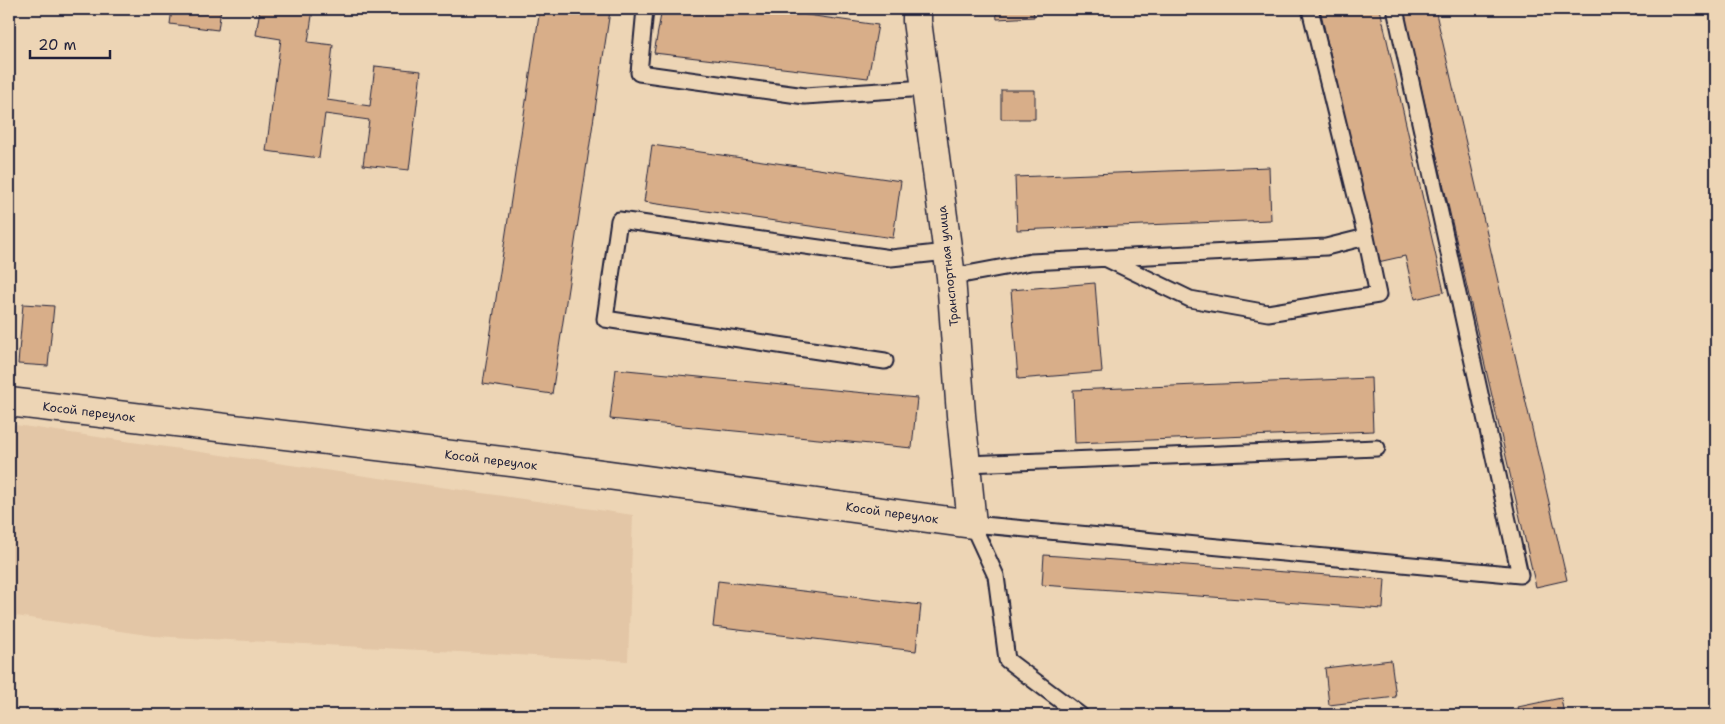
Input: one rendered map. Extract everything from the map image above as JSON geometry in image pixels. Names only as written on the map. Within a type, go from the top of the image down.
[{"type":"street","name":"Транспортная улица","points":[[917,9],[949,264],[972,524]]},
{"type":"street","name":"Косой переулок","points":[[9,402],[527,464],[972,524]]},
{"type":"lane","points":[[645,9],[639,73],[805,96],[926,88]]},
{"type":"lane","points":[[1106,258],[1190,299],[1268,313],[1378,295],[1366,237],[1310,9]]},
{"type":"lane","points":[[972,524],[1520,576],[1394,9]]},
{"type":"lane","points":[[885,361],[605,319],[619,220],[891,258],[949,264],[1031,262],[1326,247],[1366,237]]},
{"type":"lane","points":[[966,464],[1377,448]]},
{"type":"lane","points":[[972,524],[996,576],[1007,660],[1080,715]]},
{"type":"shaded area","points":[[9,424],[633,515],[628,661],[154,636],[9,615]]},
{"type":"building","points":[[172,9],[221,9],[218,30],[170,24]]},
{"type":"building","points":[[260,9],[313,9],[308,42],[333,45],[327,100],[370,106],[375,66],[421,71],[409,170],[363,165],[369,120],[325,114],[319,158],[266,151],[281,39],[256,35]]},
{"type":"building","points":[[540,9],[593,9],[610,11],[552,394],[483,384]]},
{"type":"building","points":[[662,9],[765,9],[878,25],[868,78],[654,53]]},
{"type":"building","points":[[996,9],[1033,9],[1034,17],[997,19]]},
{"type":"building","points":[[1320,9],[1380,9],[1444,292],[1415,299],[1405,256],[1378,262]]},
{"type":"building","points":[[1403,9],[1435,9],[1567,580],[1536,587]]},
{"type":"building","points":[[1001,90],[1035,90],[1035,119],[1001,119]]},
{"type":"building","points":[[652,145],[901,181],[893,238],[644,202]]},
{"type":"building","points":[[1269,167],[1271,220],[1017,230],[1015,177]]},
{"type":"building","points":[[1095,283],[1102,372],[1018,379],[1011,290]]},
{"type":"building","points":[[23,304],[54,306],[48,366],[18,364]]},
{"type":"building","points":[[616,369],[917,398],[912,448],[610,419]]},
{"type":"building","points":[[1371,378],[1373,431],[1075,443],[1073,390]]},
{"type":"building","points":[[1044,555],[1385,579],[1383,609],[1042,585]]},
{"type":"building","points":[[718,581],[921,605],[916,651],[713,627]]},
{"type":"building","points":[[1391,660],[1396,697],[1329,705],[1325,668]]},
{"type":"building","points":[[1561,698],[1564,715],[1520,715],[1518,707]]}]
